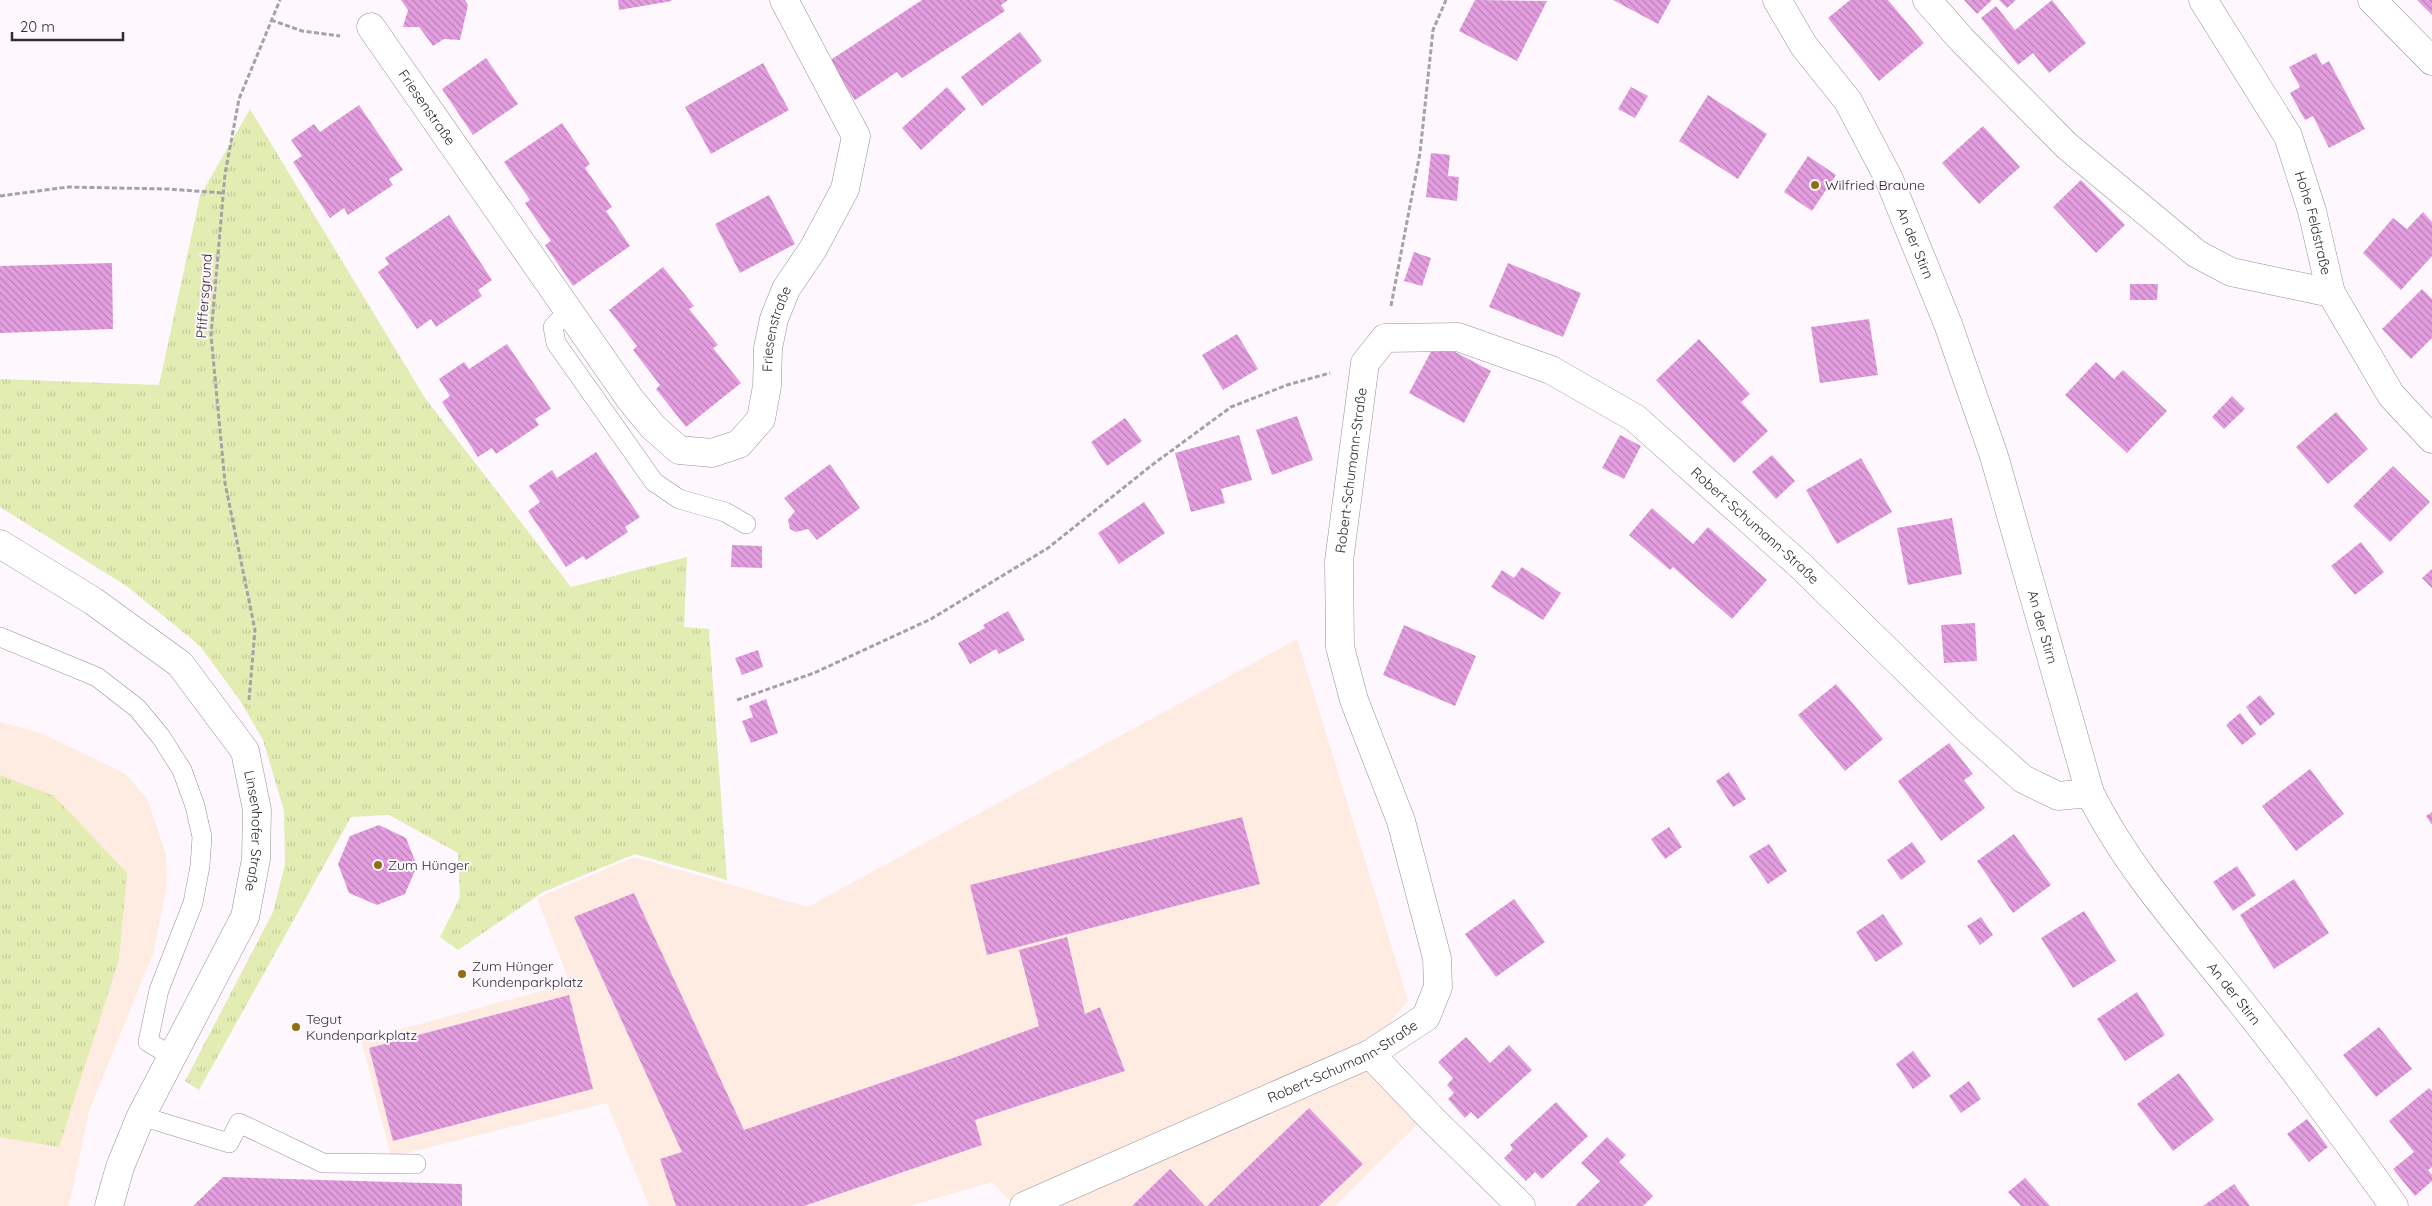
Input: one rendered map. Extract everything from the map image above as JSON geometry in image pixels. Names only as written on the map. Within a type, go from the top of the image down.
[{"type":"street","name":"Friesenstraße","points":[[371,27],[652,427],[679,450],[712,453],[738,444],[762,419],[767,386],[768,348],[774,319],[786,289],[813,249],[845,189],[856,136],[784,0]]},
{"type":"street","name":"An der Stirn","points":[[1777,0],[1804,46],[1848,101],[1889,179],[1948,324],[1994,456],[2090,793],[2107,828],[2127,859],[2266,1032],[2394,1206]]},
{"type":"street","points":[[1927,0],[1962,40],[2066,146],[2197,254],[2231,272],[2331,293]]},
{"type":"street","name":"Hohe Feldstraße","points":[[2203,0],[2288,136],[2312,211],[2331,293],[2391,395],[2432,439]]},
{"type":"street","points":[[2372,0],[2432,61]]},
{"type":"street","name":"Robert-Schumann-Straße","points":[[1385,338],[1458,337],[1552,370],[1636,418],[1802,567],[1970,731],[2023,779],[2058,796],[2090,793]]},
{"type":"street","points":[[1364,363],[1385,338]]},
{"type":"street","name":"Robert-Schumann-Straße","points":[[1024,1206],[1370,1054],[1426,1017],[1438,987],[1437,958],[1401,820],[1354,700],[1340,648],[1339,561],[1364,363]]},
{"type":"street","name":"Linsenhofer Straße","points":[[0,544],[93,601],[180,664],[245,750],[257,810],[256,859],[245,917],[141,1116],[120,1167],[108,1206]]},
{"type":"street","points":[[1370,1054],[1433,1120],[1521,1206]]},
{"type":"lane","points":[[569,310],[553,327],[556,344],[654,482],[679,499],[725,512],[746,524]]},
{"type":"lane","points":[[0,637],[97,677],[137,708],[160,737],[182,770],[195,806],[202,837],[200,866],[193,903],[159,990],[148,1042],[172,1056]]},
{"type":"lane","points":[[141,1116],[229,1143],[239,1123],[323,1163],[416,1164]]},
{"type":"path","name":"Pfiffersgrund","points":[[245,750],[255,630],[224,483],[211,335],[223,193],[239,99],[280,0]]},
{"type":"path","points":[[1385,338],[1420,153],[1433,30],[1446,0]]},
{"type":"path","points":[[271,20],[302,31]]},
{"type":"path","points":[[0,196],[68,187],[168,189],[223,193]]},
{"type":"path","points":[[737,700],[814,673],[931,619],[1048,548],[1152,465],[1231,407],[1287,385],[1364,363]]},
{"type":"shaded area","points":[[1297,639],[1408,1000],[1383,1032],[1358,1049],[1420,1122],[1335,1206],[1015,1206],[992,1182],[910,1206],[649,1206],[607,1103],[391,1157],[361,1040],[570,983],[537,898],[634,857],[808,907]]},
{"type":"shaded area","points":[[0,722],[41,733],[124,773],[147,798],[166,854],[167,886],[153,954],[89,1111],[69,1206],[0,1206]]},
{"type":"green space","points":[[250,109],[425,398],[571,587],[687,557],[684,627],[709,629],[727,880],[635,854],[543,892],[458,950],[440,937],[460,897],[458,853],[389,815],[351,817],[199,1090],[185,1081],[273,912],[285,864],[284,811],[263,740],[241,702],[200,646],[128,587],[0,507],[0,379],[159,385],[200,196]]},
{"type":"green space","points":[[0,775],[54,796],[127,873],[119,959],[59,1147],[0,1137]]},
{"type":"building","points":[[401,0],[465,0],[468,5],[460,40],[444,39],[433,46],[419,27],[403,27],[408,10]]},
{"type":"building","points":[[618,0],[671,0],[672,1],[619,10]]},
{"type":"building","points":[[922,0],[1008,0],[1001,5],[1005,11],[902,78],[897,72],[855,100],[829,61]]},
{"type":"building","points":[[1475,0],[1547,1],[1517,61],[1459,31]]},
{"type":"building","points":[[1613,0],[1671,0],[1658,24]]},
{"type":"building","points":[[1850,0],[1888,0],[1924,43],[1879,81],[1828,18]]},
{"type":"building","points":[[1964,0],[1992,0],[1977,14]]},
{"type":"building","points":[[1999,0],[2016,0],[2007,8]]},
{"type":"building","points":[[2052,0],[2086,43],[2049,73],[2033,53],[2018,65],[1981,18],[1996,6],[2015,30]]},
{"type":"building","points":[[2417,0],[2432,0],[2432,15]]},
{"type":"building","points":[[1020,32],[1042,61],[982,106],[961,77]]},
{"type":"building","points":[[2316,53],[2322,65],[2329,61],[2365,129],[2329,148],[2313,116],[2305,120],[2290,93],[2300,87],[2289,67]]},
{"type":"building","points":[[486,58],[518,104],[473,135],[442,89]]},
{"type":"building","points":[[763,63],[789,110],[711,154],[685,107]]},
{"type":"building","points":[[947,87],[966,109],[921,150],[902,128]]},
{"type":"building","points":[[1631,87],[1648,96],[1635,118],[1618,109]]},
{"type":"building","points":[[1708,95],[1767,134],[1738,179],[1679,141]]},
{"type":"building","points":[[359,105],[403,170],[389,179],[393,185],[348,215],[344,208],[330,218],[293,162],[302,156],[291,140],[314,124],[320,132]]},
{"type":"building","points":[[562,123],[590,164],[585,168],[612,207],[606,211],[630,246],[573,286],[545,245],[551,241],[525,203],[530,200],[504,162]]},
{"type":"building","points":[[1983,126],[2020,167],[1979,204],[1942,163]]},
{"type":"building","points":[[1431,153],[1450,155],[1448,176],[1459,177],[1457,201],[1426,197]]},
{"type":"building","points":[[1808,156],[1836,175],[1812,211],[1784,192]]},
{"type":"building","points":[[2081,180],[2125,225],[2096,253],[2053,207]]},
{"type":"building","points":[[769,195],[795,244],[740,273],[715,224]]},
{"type":"building","points":[[2423,212],[2432,222],[2432,256],[2401,290],[2363,253],[2393,218],[2407,229]]},
{"type":"building","points":[[449,215],[492,280],[478,290],[482,296],[436,327],[431,319],[417,329],[378,272],[389,264],[385,258]]},
{"type":"building","points":[[1414,252],[1431,258],[1422,286],[1404,281]]},
{"type":"building","points":[[112,263],[113,329],[0,333],[0,266]]},
{"type":"building","points":[[1508,263],[1581,293],[1563,337],[1489,307]]},
{"type":"building","points":[[663,267],[694,306],[689,309],[718,345],[713,348],[741,383],[686,427],[656,389],[660,385],[633,350],[637,346],[609,310]]},
{"type":"building","points":[[2130,284],[2158,284],[2157,300],[2130,300]]},
{"type":"building","points":[[2422,289],[2432,299],[2432,338],[2411,359],[2382,329]]},
{"type":"building","points":[[1869,319],[1878,375],[1820,383],[1811,327]]},
{"type":"building","points":[[1237,334],[1258,369],[1223,390],[1202,355]]},
{"type":"building","points":[[1699,339],[1750,394],[1741,402],[1768,431],[1734,463],[1656,380]]},
{"type":"building","points":[[1436,342],[1491,371],[1464,423],[1409,393]]},
{"type":"building","points":[[507,344],[551,409],[535,419],[539,425],[496,454],[492,448],[478,457],[442,402],[450,396],[439,379],[464,362],[469,369]]},
{"type":"building","points":[[2096,362],[2114,379],[2123,370],[2167,411],[2127,453],[2065,395]]},
{"type":"building","points":[[2232,396],[2245,409],[2224,429],[2212,417]]},
{"type":"building","points":[[2336,412],[2368,449],[2328,484],[2296,447]]},
{"type":"building","points":[[1297,416],[1313,460],[1272,475],[1256,430]]},
{"type":"building","points":[[1125,418],[1142,441],[1107,466],[1091,442]]},
{"type":"building","points":[[1239,435],[1252,480],[1221,489],[1225,503],[1191,512],[1175,453]]},
{"type":"building","points":[[1620,435],[1641,446],[1624,479],[1602,468]]},
{"type":"building","points":[[596,452],[640,517],[625,527],[628,532],[586,560],[583,556],[566,567],[528,511],[540,502],[529,486],[552,470],[557,478]]},
{"type":"building","points":[[1772,455],[1795,481],[1776,499],[1752,472]]},
{"type":"building","points":[[1861,458],[1892,512],[1837,544],[1806,490]]},
{"type":"building","points":[[830,464],[860,508],[817,540],[808,529],[796,532],[790,529],[788,520],[795,511],[784,498]]},
{"type":"building","points":[[2393,466],[2430,502],[2390,542],[2353,506]]},
{"type":"building","points":[[1144,502],[1165,533],[1119,564],[1098,533]]},
{"type":"building","points":[[1652,508],[1693,544],[1708,527],[1767,580],[1732,619],[1673,567],[1670,570],[1629,535]]},
{"type":"building","points":[[1952,518],[1962,574],[1908,585],[1897,528]]},
{"type":"building","points":[[2361,542],[2384,572],[2355,595],[2331,566]]},
{"type":"building","points":[[732,545],[762,546],[762,568],[731,567]]},
{"type":"building","points":[[1522,567],[1561,593],[1543,620],[1491,587],[1502,570],[1514,578]]},
{"type":"building","points":[[2432,569],[2432,588],[2422,578]]},
{"type":"building","points":[[1008,611],[1025,640],[999,654],[996,649],[970,664],[958,643],[985,628],[983,625]]},
{"type":"building","points":[[1975,623],[1977,661],[1944,663],[1941,625]]},
{"type":"building","points":[[1404,625],[1476,656],[1455,706],[1383,675]]},
{"type":"building","points":[[758,650],[763,667],[742,675],[735,658]]},
{"type":"building","points":[[1836,684],[1883,739],[1845,771],[1798,715]]},
{"type":"building","points":[[2260,695],[2275,714],[2260,726],[2246,707]]},
{"type":"building","points":[[766,699],[778,733],[751,743],[742,721],[753,717],[749,706]]},
{"type":"building","points":[[2240,713],[2256,734],[2242,745],[2226,725]]},
{"type":"building","points":[[1949,743],[1973,774],[1964,780],[1985,808],[1941,841],[1898,781]]},
{"type":"building","points":[[2310,769],[2344,814],[2296,851],[2262,806]]},
{"type":"building","points":[[1729,772],[1746,799],[1733,807],[1716,781]]},
{"type":"building","points":[[2432,812],[2432,825],[2426,816]]},
{"type":"building","points":[[1242,817],[1260,884],[987,955],[970,885]]},
{"type":"building","name":"Zum Hünger","points":[[379,825],[406,838],[417,866],[405,894],[377,905],[349,893],[338,864],[350,836]]},
{"type":"building","points":[[1669,827],[1682,847],[1665,859],[1651,839]]},
{"type":"building","points":[[2014,834],[2051,885],[2013,913],[1977,861]]},
{"type":"building","points":[[1912,842],[1926,862],[1901,880],[1887,860]]},
{"type":"building","points":[[1769,844],[1787,871],[1768,884],[1749,856]]},
{"type":"building","points":[[2237,866],[2256,895],[2233,911],[2213,882]]},
{"type":"building","points":[[2294,879],[2329,933],[2274,969],[2240,915]]},
{"type":"building","points":[[634,893],[744,1130],[953,1058],[1039,1026],[1019,950],[1067,937],[1085,1014],[1100,1007],[1125,1071],[975,1120],[982,1145],[804,1206],[676,1206],[660,1159],[682,1152],[574,917]]},
{"type":"building","points":[[1514,899],[1545,942],[1496,977],[1465,934]]},
{"type":"building","points":[[2084,911],[2116,961],[2073,988],[2041,938]]},
{"type":"building","points":[[1883,914],[1903,944],[1876,962],[1856,932]]},
{"type":"building","points":[[1981,917],[1993,935],[1980,945],[1967,926]]},
{"type":"building","points":[[2137,992],[2165,1035],[2125,1061],[2097,1019]]},
{"type":"building","points":[[569,995],[593,1089],[393,1141],[369,1048]]},
{"type":"building","points":[[2379,1027],[2412,1069],[2376,1097],[2343,1055]]},
{"type":"building","points":[[1466,1037],[1490,1063],[1509,1045],[1532,1070],[1478,1119],[1471,1112],[1465,1118],[1448,1099],[1454,1093],[1447,1085],[1453,1078],[1438,1062]]},
{"type":"building","points":[[1913,1051],[1931,1076],[1913,1089],[1896,1064]]},
{"type":"building","points":[[2179,1073],[2214,1120],[2173,1151],[2137,1104]]},
{"type":"building","points":[[1969,1081],[1981,1099],[1961,1113],[1949,1096]]},
{"type":"building","points":[[2429,1088],[2432,1091],[2432,1167],[2428,1170],[2432,1175],[2432,1181],[2415,1196],[2393,1169],[2414,1152],[2389,1121]]},
{"type":"building","points":[[1556,1102],[1588,1136],[1542,1179],[1535,1172],[1526,1181],[1504,1158],[1513,1149],[1510,1145]]},
{"type":"building","points":[[1309,1108],[1363,1164],[1319,1206],[1207,1206]]},
{"type":"building","points":[[2307,1119],[2328,1147],[2309,1162],[2287,1134]]},
{"type":"building","points":[[1607,1137],[1626,1155],[1619,1162],[1653,1196],[1643,1206],[1575,1206],[1600,1181],[1581,1163]]},
{"type":"building","points":[[1170,1169],[1205,1206],[1132,1206]]},
{"type":"building","points":[[223,1177],[462,1184],[462,1206],[193,1206]]},
{"type":"building","points":[[2025,1178],[2050,1206],[2021,1206],[2008,1192]]},
{"type":"building","points":[[2234,1184],[2250,1206],[2203,1206]]},
{"type":"place","name":"Wilfried Braune","points":[[1815,185]]},
{"type":"place","name":"Zum Hünger","points":[[378,865]]},
{"type":"place","name":"Zum Hünger Kundenparkplatz","points":[[462,974]]},
{"type":"place","name":"Tegut Kundenparkplatz","points":[[296,1027]]}]
